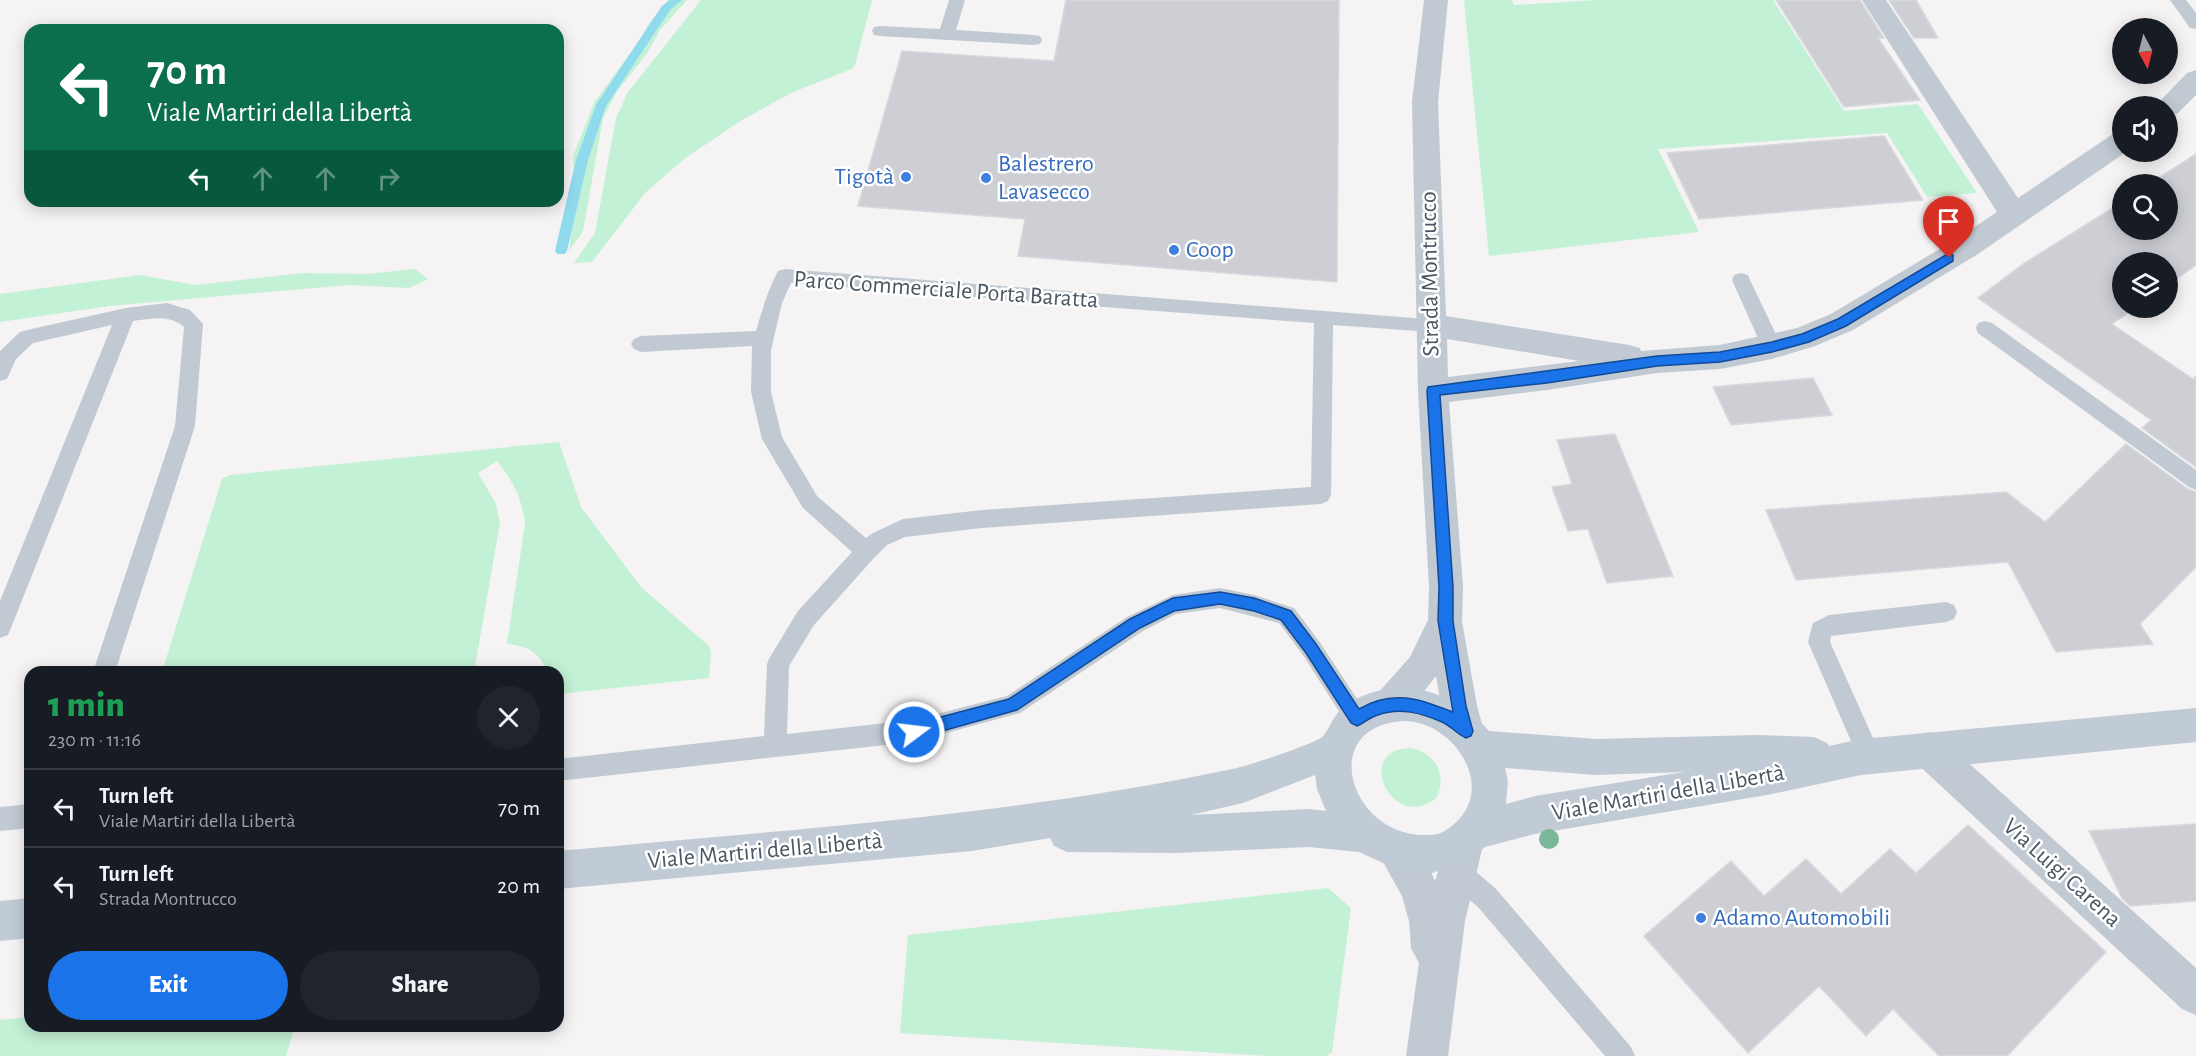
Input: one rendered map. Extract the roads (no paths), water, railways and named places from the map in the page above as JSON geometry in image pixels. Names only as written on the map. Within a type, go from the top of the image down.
[{"type":"main road","points":[[1335,750],[1344,732],[1357,718],[1373,709],[1411,704],[1450,717],[1472,739],[1488,769],[1491,791],[1487,813],[1445,850]]},
{"type":"main road","name":"Viale Martiri della Libertà","points":[[564,869],[972,832],[1169,801],[1243,785],[1335,750],[1333,771],[1336,793],[1347,814],[1362,833],[1383,847],[1445,850],[1535,815],[1767,777],[1865,756],[2196,725]]},
{"type":"main road","name":"Viale Martiri della Libertà","points":[[1472,739],[1596,757],[1757,753],[1865,756]]},
{"type":"main road","name":"Viale Martiri della Libertà","points":[[972,832],[1176,834],[1309,828],[1362,833]]},
{"type":"main road","points":[[0,921],[24,919]]},
{"type":"street","name":"Strada Montrucco","points":[[1436,0],[1425,102],[1433,391],[1446,587],[1445,621],[1459,706],[1472,739]]},
{"type":"street","points":[[1874,0],[2014,215]]},
{"type":"street","points":[[2178,98],[2196,79]]},
{"type":"street","points":[[1433,391],[1547,378],[1657,361],[1720,357],[1804,338],[1842,322],[1968,246],[2112,148]]},
{"type":"street","points":[[1432,325],[1657,361]]},
{"type":"street","name":"Strada Montrucco","points":[[1391,705],[1422,669],[1445,621]]},
{"type":"street","name":"Via Luigi Carena","points":[[1928,750],[2196,995]]},
{"type":"street","points":[[1427,1056],[1441,942],[1445,850],[1409,867],[1421,890],[1428,914],[1431,938],[1432,1004]]},
{"type":"lane","points":[[946,35],[957,0]]},
{"type":"lane","points":[[2178,0],[2196,24]]},
{"type":"lane","points":[[880,31],[1034,40]]},
{"type":"lane","name":"Parco Commerciale Porta Baratta","points":[[866,551],[810,502],[772,439],[761,392],[763,338],[773,303],[785,276],[1432,325]]},
{"type":"lane","points":[[1741,280],[1772,347]]},
{"type":"lane","points":[[0,373],[8,354],[27,337],[126,315],[167,310],[183,315],[194,324],[192,368],[185,426],[106,666]]},
{"type":"lane","points":[[0,628],[126,315]]},
{"type":"lane","points":[[775,747],[778,664],[806,618],[866,551],[880,539],[903,528],[982,519],[1321,495],[1324,317]]},
{"type":"lane","points":[[1985,328],[2196,481]]},
{"type":"lane","points":[[641,344],[763,338]]},
{"type":"lane","points":[[564,769],[914,732],[1012,705],[1135,624],[1173,605],[1220,598],[1286,615],[1311,648],[1357,718]]},
{"type":"lane","points":[[1865,756],[1819,642],[1821,630],[1829,625],[1946,612]]},
{"type":"lane","points":[[0,819],[24,817]]},
{"type":"lane","points":[[1445,850],[1622,1056]]},
{"type":"waterway","points":[[561,251],[582,160],[601,105],[666,8],[677,0]]},
{"type":"place","name":"Tigotà","points":[[906,177]]},
{"type":"place","name":"Balestrero Lavasecco","points":[[986,178]]},
{"type":"place","name":"Coop","points":[[1174,250]]},
{"type":"place","name":"Adamo Automobili","points":[[1701,918]]}]
